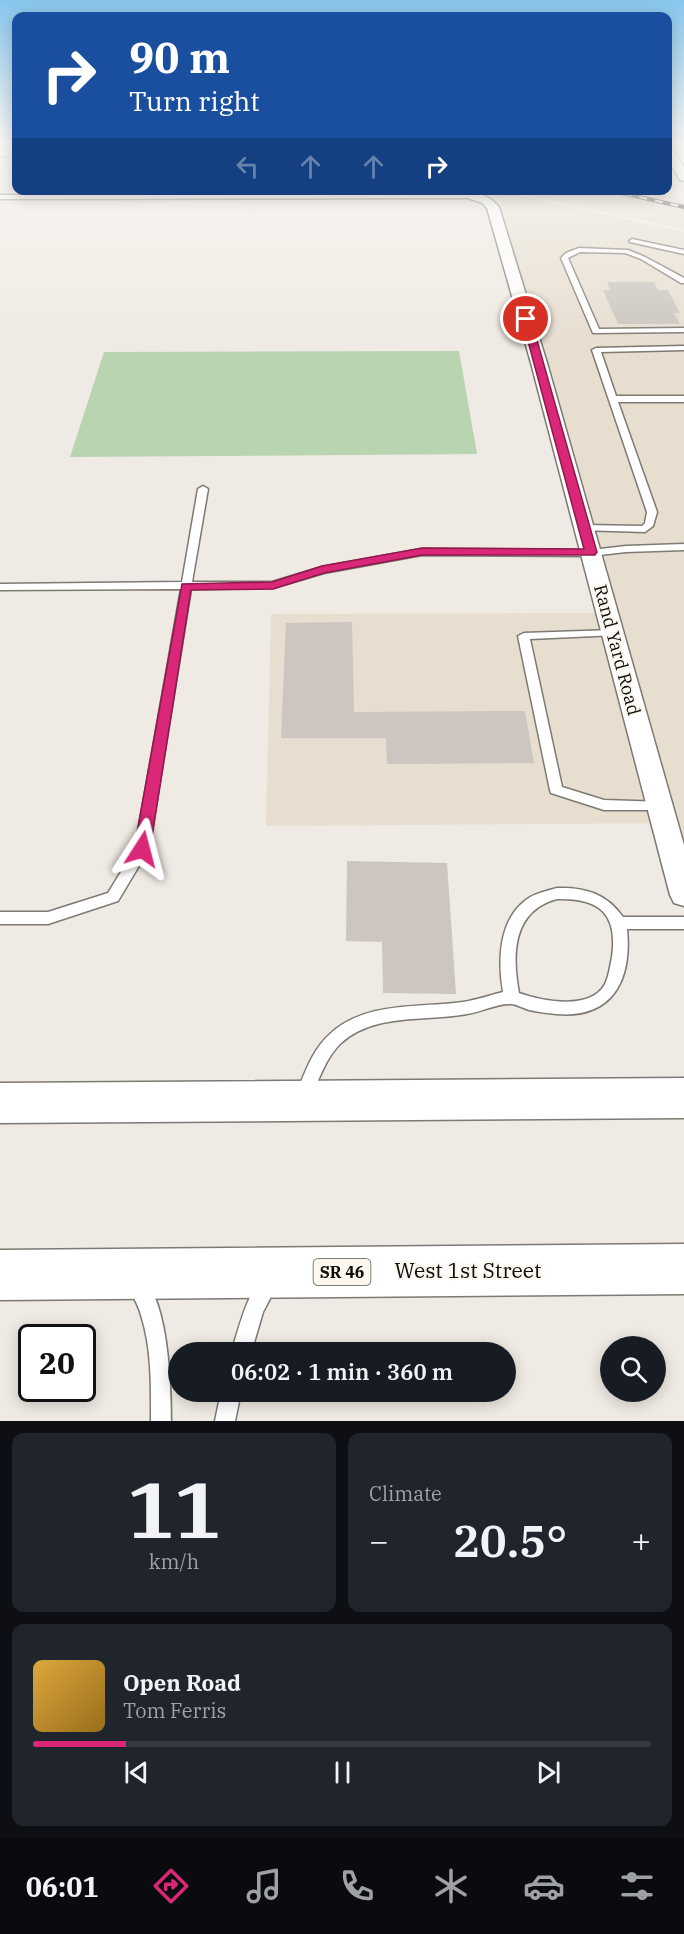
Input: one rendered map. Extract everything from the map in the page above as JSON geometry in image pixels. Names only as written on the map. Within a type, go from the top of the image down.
[{"type":"main road","points":[[0,1103],[684,1098]]},
{"type":"main road","name":"West 1st Street","points":[[0,1275],[684,1269]]},
{"type":"street","name":"Rand Yard Road","points":[[494,211],[660,805],[675,832],[684,895]]},
{"type":"lane","points":[[632,241],[684,252]]},
{"type":"lane","points":[[684,281],[626,251],[579,250],[564,258],[596,331],[684,330]]},
{"type":"lane","points":[[584,528],[645,529],[650,524],[652,512],[596,350],[684,348]]},
{"type":"lane","points":[[613,399],[684,399]]},
{"type":"lane","points":[[0,918],[48,918],[113,897],[142,849],[203,489]]},
{"type":"lane","points":[[0,587],[273,585],[322,570],[422,552],[591,552],[684,548]]},
{"type":"lane","points":[[613,633],[524,636],[556,790],[604,805],[660,805]]},
{"type":"lane","points":[[302,1101],[323,1052],[347,1031],[366,1022],[390,1014],[464,1008],[512,998],[531,1004],[557,1007],[581,1007],[598,1001],[610,989],[622,942],[620,923],[602,901],[590,896],[561,893],[543,898],[529,906],[521,915],[510,942],[508,975],[512,998]]},
{"type":"lane","points":[[620,923],[684,923]]},
{"type":"lane","points":[[244,1342],[255,1308],[275,1272]]},
{"type":"lane","points":[[130,1274],[148,1302],[160,1361],[161,1421]]},
{"type":"lane","points":[[225,1421],[229,1402]]},
{"type":"shaded area","points":[[503,211],[590,211],[684,232],[684,841],[678,823],[266,826],[271,614],[618,613]]},
{"type":"shaded area","points":[[603,211],[684,211],[684,229]]},
{"type":"green space","points":[[459,351],[477,454],[70,457],[104,352]]},
{"type":"building","points":[[607,282],[654,282],[658,290],[668,290],[680,313],[674,313],[680,324],[618,324],[603,290],[610,290]]},
{"type":"building","points":[[352,622],[354,712],[525,711],[534,763],[387,764],[386,738],[281,738],[286,623]]},
{"type":"building","points":[[347,861],[447,863],[456,994],[383,993],[382,942],[346,941]]},
{"type":"route","points":[[142,849],[186,587],[273,585],[322,570],[422,552],[591,552],[526,319]]}]
